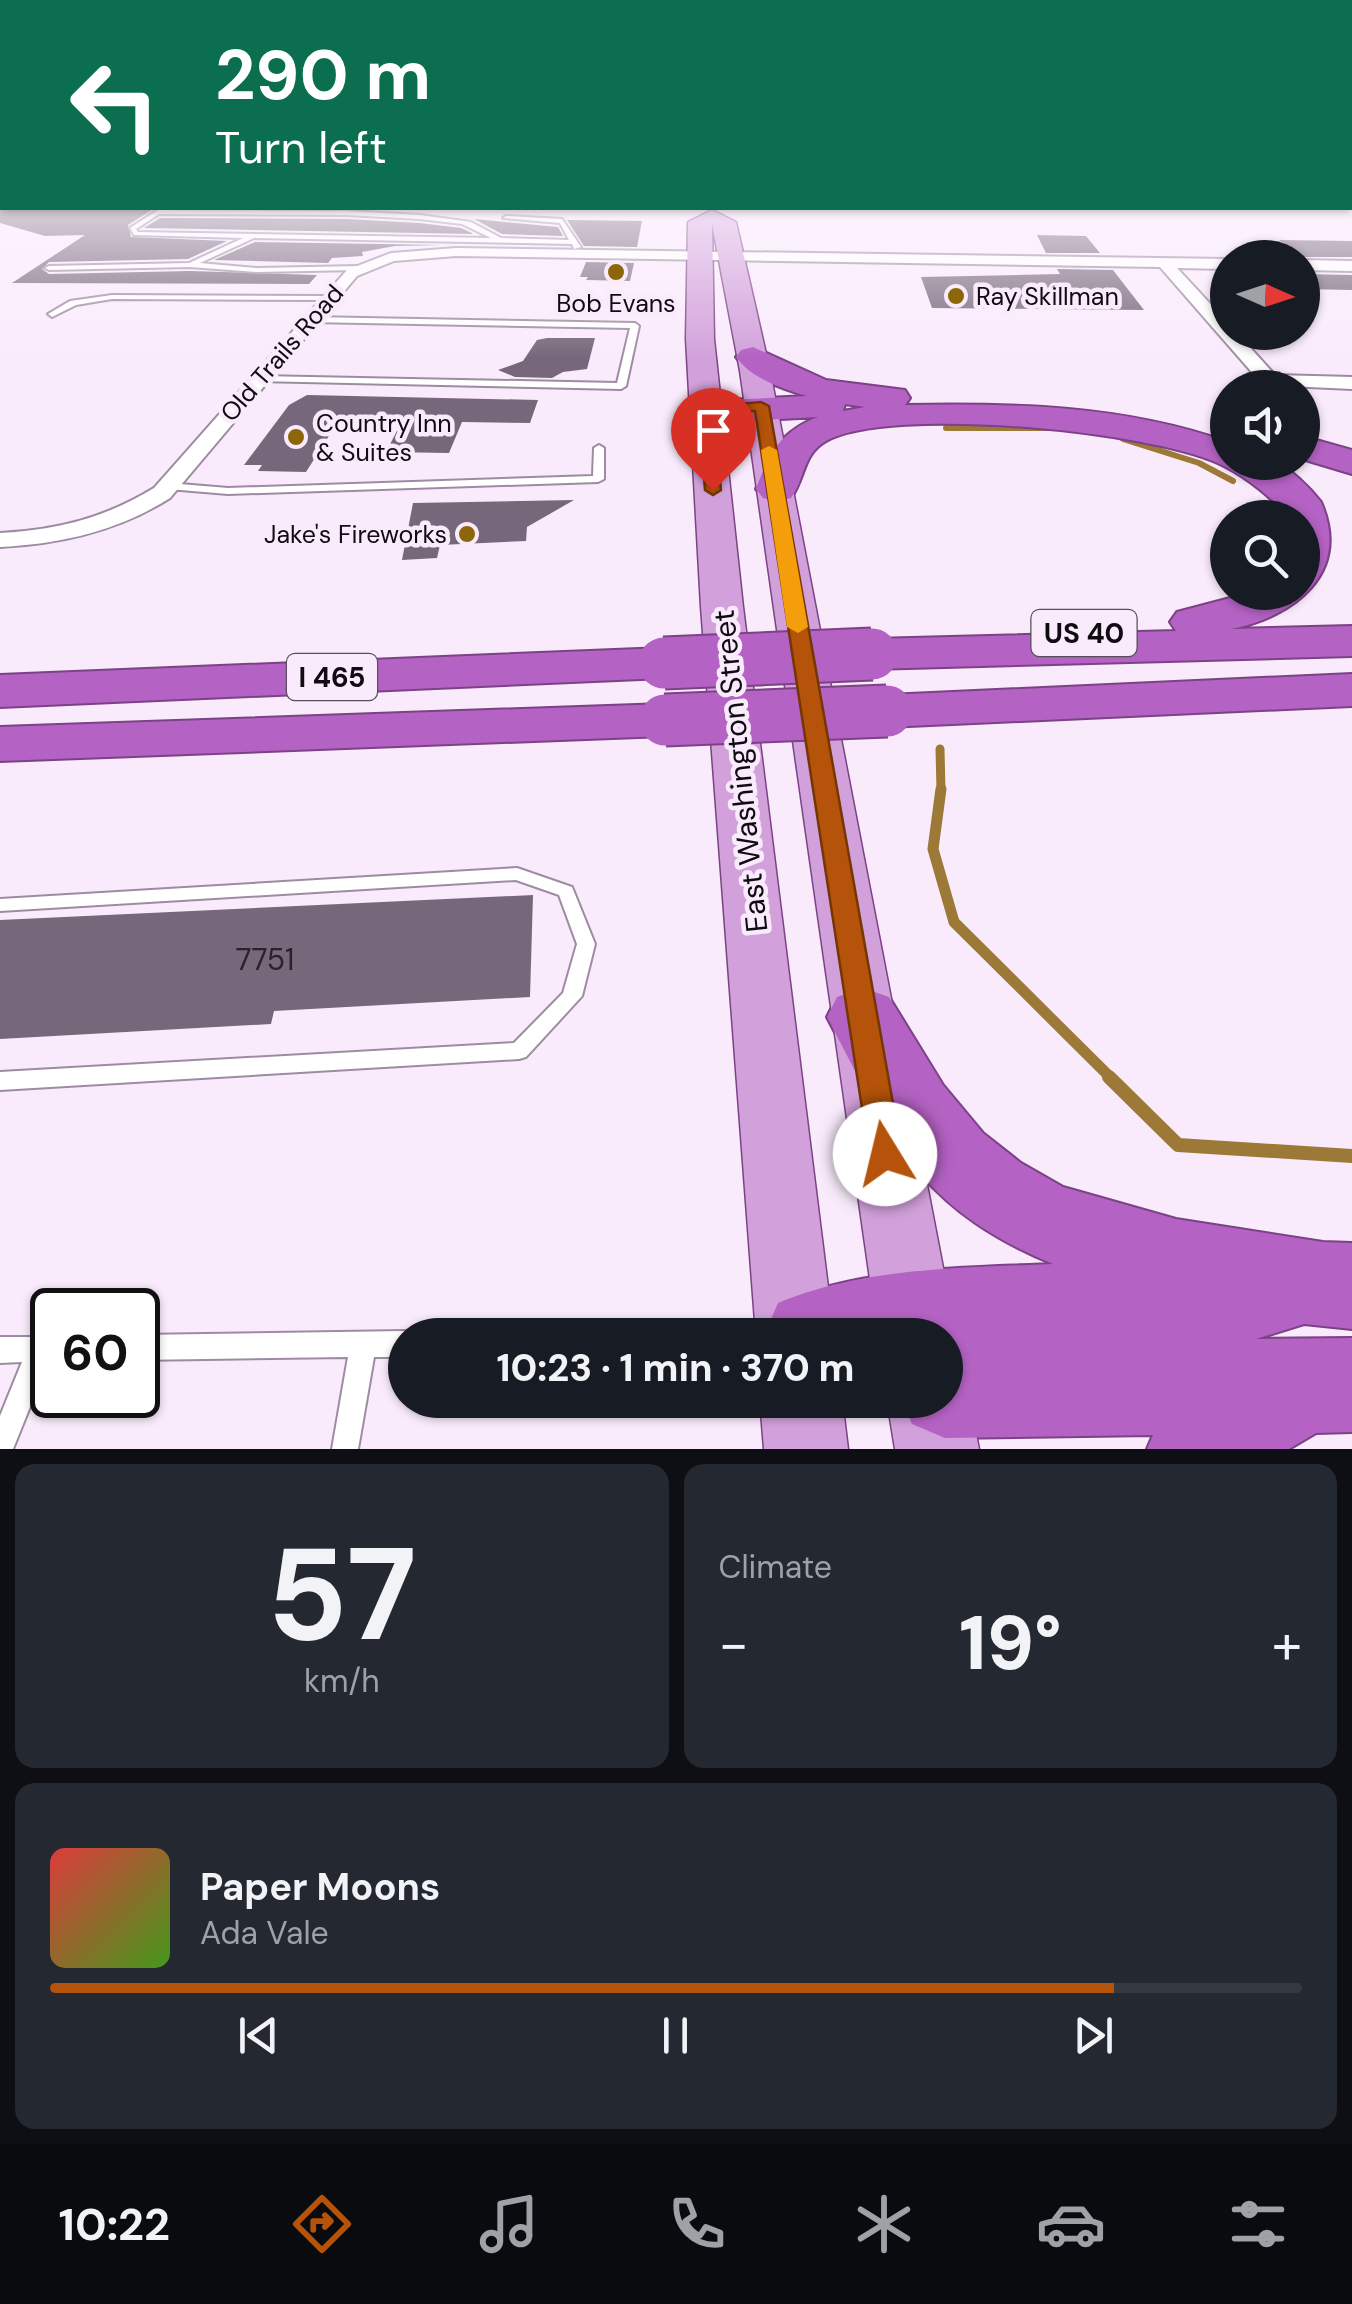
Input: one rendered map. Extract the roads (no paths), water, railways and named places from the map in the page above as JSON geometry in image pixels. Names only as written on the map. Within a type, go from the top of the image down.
[{"type":"highway","points":[[753,357],[790,381],[854,396],[1134,409],[1210,424]]},
{"type":"highway","points":[[706,412],[1009,403]]},
{"type":"highway","points":[[762,411],[1086,418],[1164,433],[1210,449]]},
{"type":"highway","points":[[776,489],[792,450],[809,437],[847,420],[880,416]]},
{"type":"highway","points":[[1320,453],[1352,462]]},
{"type":"highway","points":[[1270,480],[1296,500]]},
{"type":"highway","name":"US 40","points":[[872,654],[1205,621],[1255,610]]},
{"type":"highway","name":"I 465","points":[[0,691],[872,654],[1352,641]]},
{"type":"highway","name":"I 465","points":[[0,744],[1352,690]]},
{"type":"highway","points":[[887,710],[1352,716]]},
{"type":"highway","points":[[863,1017],[930,1128],[954,1157],[1007,1200],[1042,1220],[1127,1247],[1337,1286]]},
{"type":"highway","points":[[963,1341],[1337,1286]]},
{"type":"highway","points":[[963,1351],[1330,1385]]},
{"type":"highway","points":[[1196,1449],[1330,1385]]},
{"type":"main road","name":"East Washington Street","points":[[725,224],[698,302],[793,1318]]},
{"type":"main road","name":"East Washington Street","points":[[716,257],[753,357],[863,1017],[920,1318]]},
{"type":"main road","points":[[803,1418],[806,1449]]},
{"type":"main road","points":[[931,1418],[937,1449]]},
{"type":"street","name":"Old Trails Road","points":[[0,540],[61,534],[108,522],[140,508],[168,486],[329,298],[360,268],[391,257],[576,248],[716,257],[1210,264]]},
{"type":"street","points":[[1164,263],[1270,381],[1352,382]]},
{"type":"street","points":[[1320,265],[1352,266]]},
{"type":"lane","points":[[141,224],[132,230],[136,234],[498,240],[576,248]]},
{"type":"lane","points":[[466,224],[485,229],[498,240]]},
{"type":"lane","points":[[564,224],[576,248]]},
{"type":"lane","points":[[190,265],[253,236]]},
{"type":"lane","points":[[48,268],[360,268]]},
{"type":"lane","points":[[52,314],[72,303],[112,297],[329,298]]},
{"type":"lane","points":[[260,379],[621,386],[635,326],[311,320]]},
{"type":"lane","points":[[168,486],[228,492],[598,479],[598,448]]},
{"type":"lane","points":[[0,905],[516,874],[566,890],[586,944],[572,996],[519,1051],[0,1081]]},
{"type":"lane","points":[[345,1449],[364,1344]]},
{"type":"lane","points":[[160,1348],[388,1344]]},
{"type":"lane","points":[[0,1350],[30,1349]]},
{"type":"lane","points":[[0,1448],[30,1383]]},
{"type":"waterway","points":[[946,428],[1049,428]]},
{"type":"waterway","points":[[1123,439],[1199,463],[1233,481]]},
{"type":"waterway","points":[[940,749],[941,789]]},
{"type":"waterway","points":[[941,789],[933,849],[954,922],[1112,1079]]},
{"type":"waterway","points":[[1109,1077],[1178,1145],[1352,1156]]},
{"type":"place","name":"Bob Evans","points":[[616,272]]},
{"type":"place","name":"Ray Skillman","points":[[956,296]]},
{"type":"place","name":"Country Inn & Suites","points":[[296,437]]},
{"type":"place","name":"Jake's Fireworks","points":[[467,534]]}]
